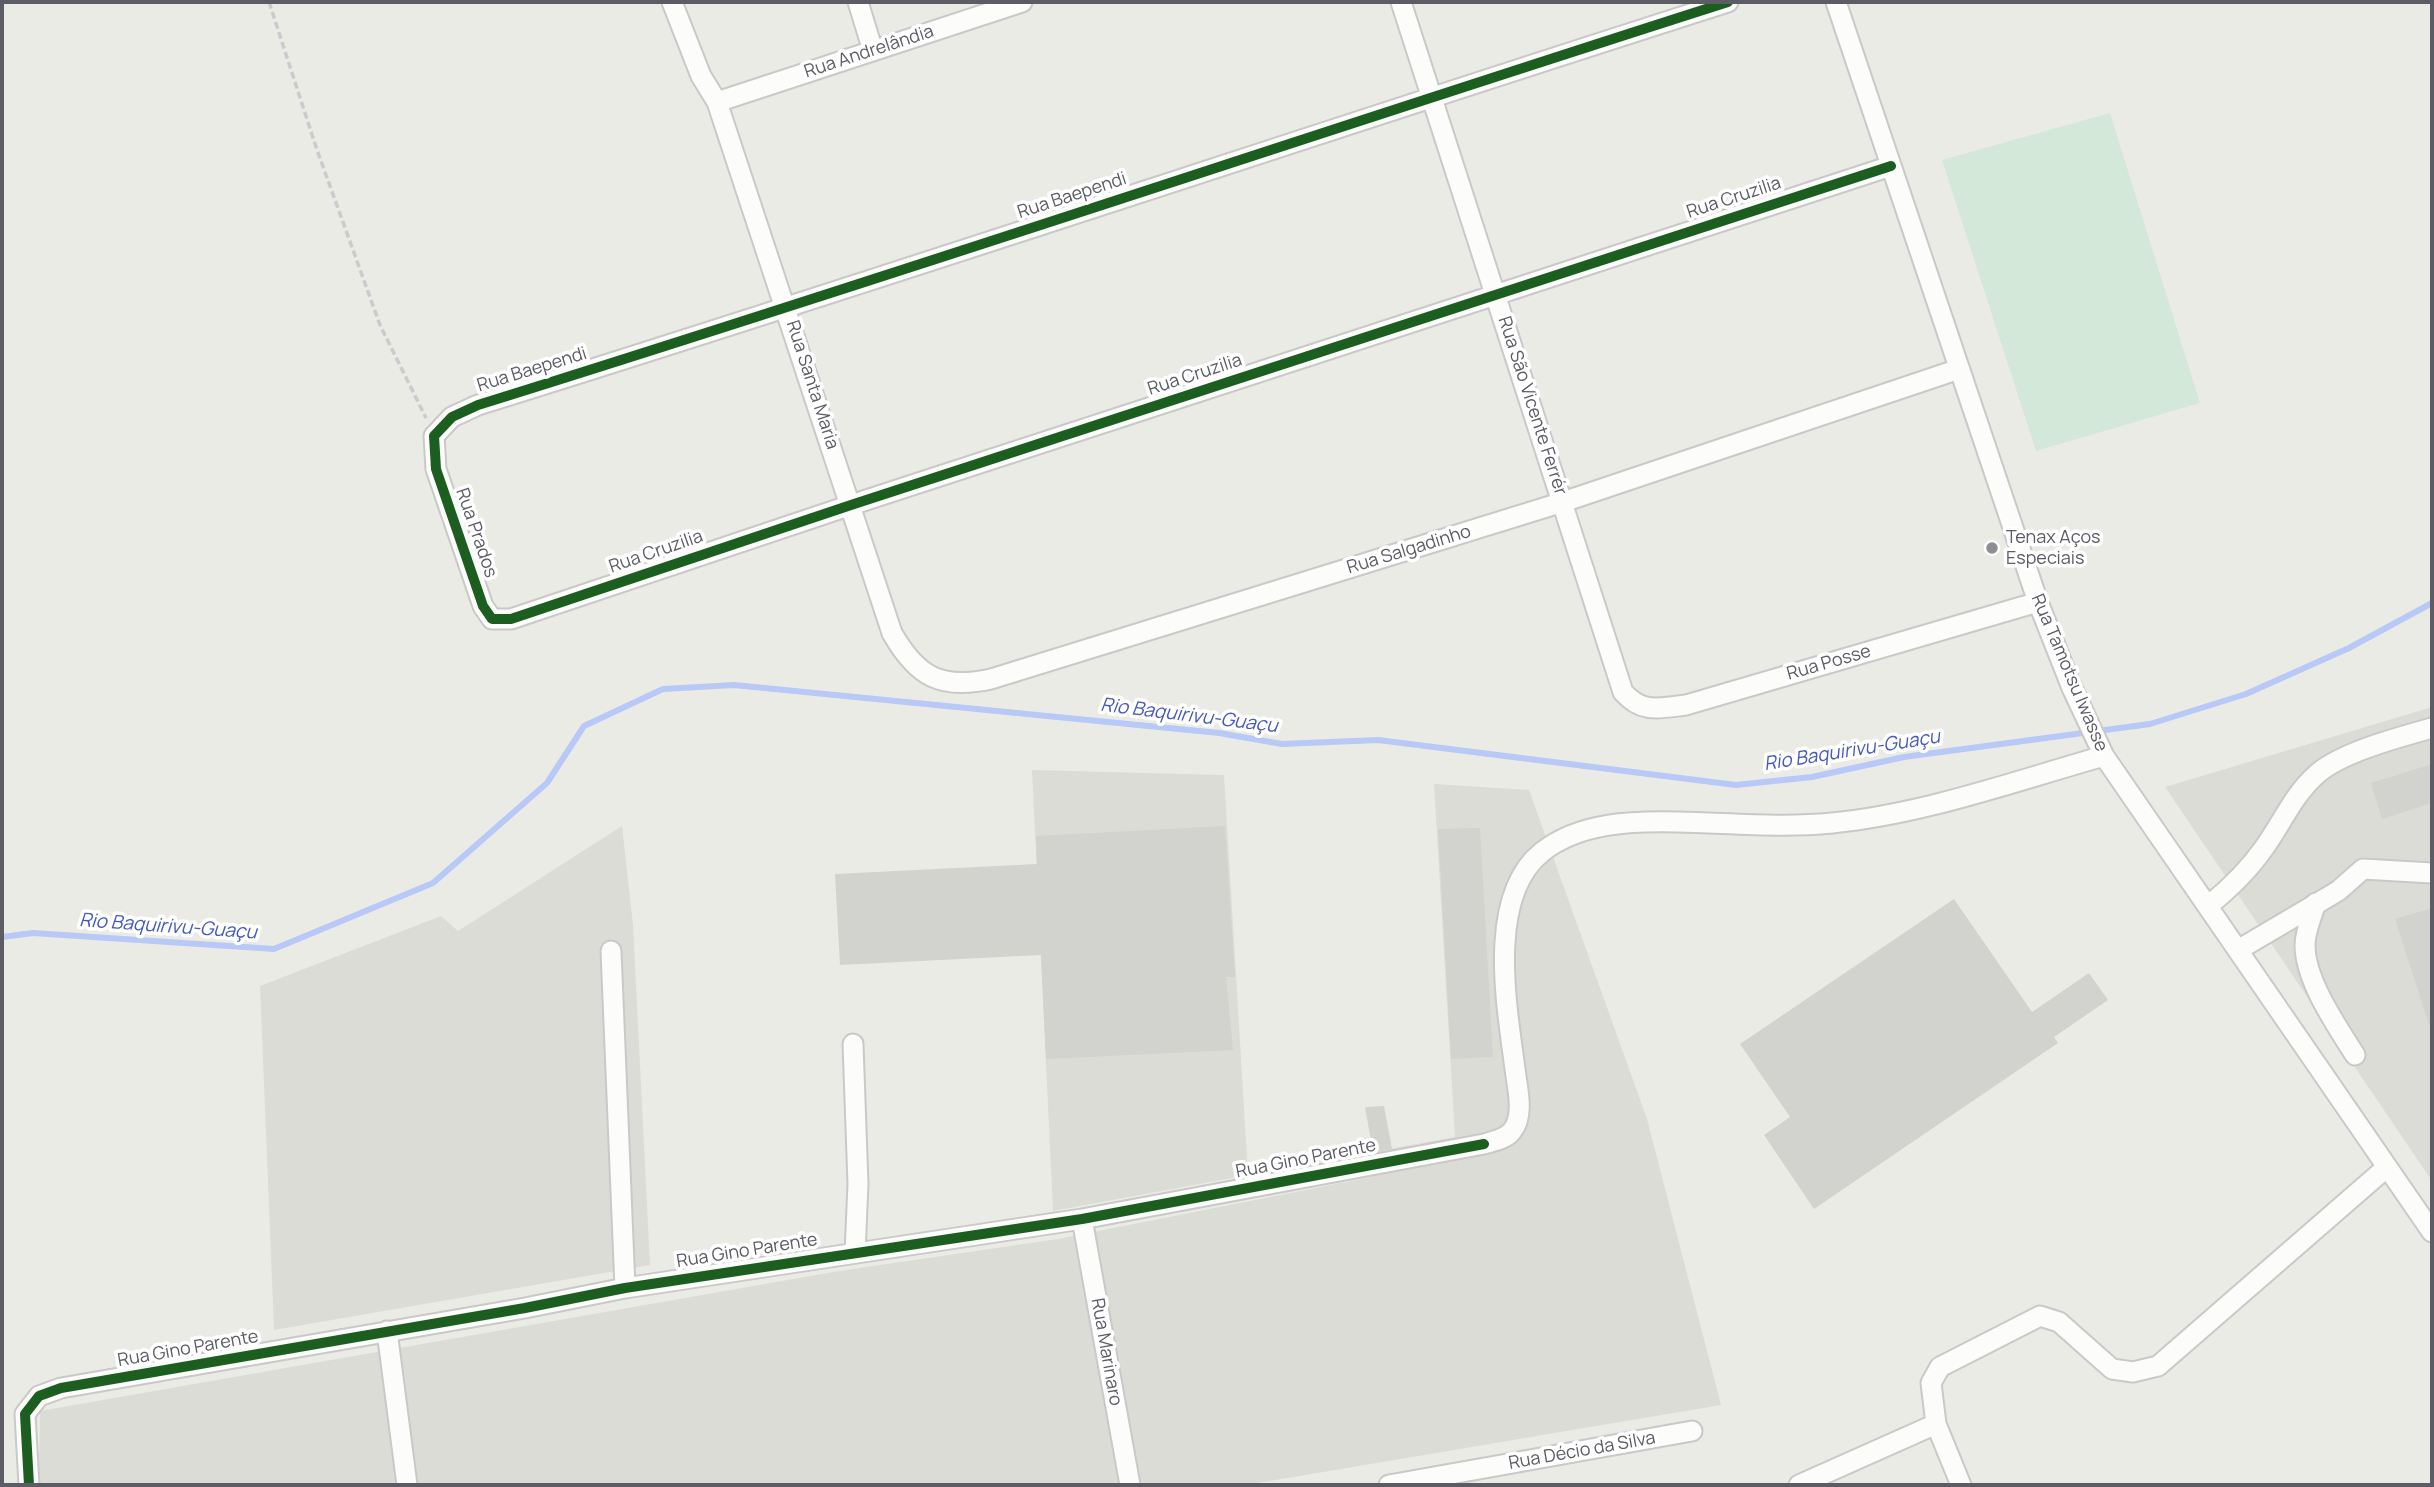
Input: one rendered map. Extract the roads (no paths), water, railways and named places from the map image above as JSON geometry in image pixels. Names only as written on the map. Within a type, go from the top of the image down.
[{"type":"street","name":"Rua Santa Maria","points":[[672,2],[701,76],[717,102],[887,614]]},
{"type":"street","points":[[858,2],[873,51]]},
{"type":"street","name":"Rua Andrelândia","points":[[717,102],[1022,2]]},
{"type":"street","name":"Rua São Vicente Ferrér","points":[[1401,2],[1623,692]]},
{"type":"street","name":"Rua Baependi","points":[[434,436],[452,417],[478,405],[786,308],[1728,2]]},
{"type":"street","name":"Rua Tamotsu Iwasse","points":[[1836,2],[2038,602],[2085,716],[2103,753],[2432,1232]]},
{"type":"street","name":"Rua Cruzilia","points":[[511,620],[851,505],[1891,166]]},
{"type":"street","name":"Rua Salgadinho","points":[[887,614],[892,633],[915,667],[930,677],[949,683],[969,684],[1563,502],[1959,369]]},
{"type":"street","name":"Rua Prados","points":[[434,436],[436,469],[483,606],[492,619],[511,620]]},
{"type":"street","name":"Rua Posse","points":[[1623,692],[1633,703],[1645,708],[1686,705],[2038,602]]},
{"type":"street","points":[[2208,906],[2246,872],[2299,792],[2319,772],[2342,758],[2432,729]]},
{"type":"street","name":"Rua Gino Parente","points":[[29,1485],[25,1414],[39,1396],[61,1388],[525,1308],[625,1288],[1082,1219],[1484,1144],[1504,1138],[1514,1129],[1519,1104],[1503,975],[1506,927],[1519,879],[1541,853],[1562,840],[1617,823],[1830,823],[1877,816],[1943,801],[2103,753]]},
{"type":"street","points":[[2238,950],[2338,891],[2363,869],[2432,873]]},
{"type":"street","points":[[2316,903],[2306,939],[2306,959],[2325,1004],[2355,1055]]},
{"type":"street","points":[[611,950],[625,1288]]},
{"type":"street","points":[[853,1044],[858,1184],[855,1252]]},
{"type":"street","points":[[1961,1485],[1936,1424],[1931,1383],[1940,1367],[2040,1316],[2059,1322],[2112,1368],[2133,1372],[2158,1366],[2387,1167]]},
{"type":"street","name":"Rua Marinaro","points":[[1082,1219],[1130,1485]]},
{"type":"street","points":[[387,1331],[407,1485]]},
{"type":"street","points":[[1799,1485],[1936,1424]]},
{"type":"street","name":"Rua Décio da Silva","points":[[1389,1485],[1692,1431]]},
{"type":"waterway","name":"Rio Baquirivu-Guaçu","points":[[2,937],[33,933],[274,949],[433,883],[547,783],[584,726],[663,689],[734,685],[1219,733],[1282,744],[1378,740],[1736,785],[1812,777],[1904,757],[2150,724],[2246,694],[2349,648],[2432,603]]},
{"type":"place","name":"Tenax Aços Especiais","points":[[1992,548]]}]
